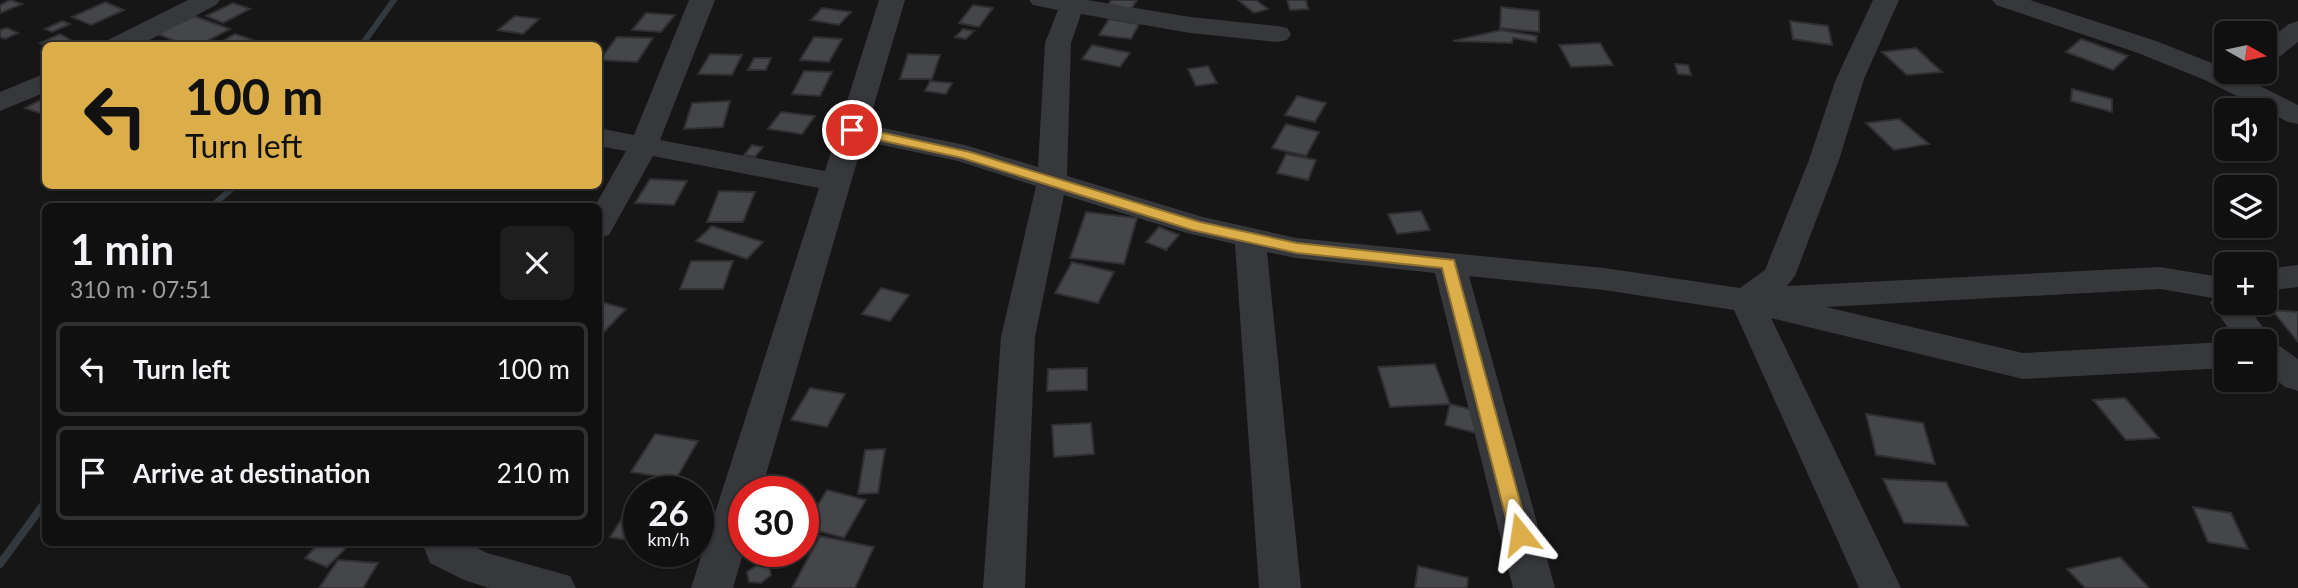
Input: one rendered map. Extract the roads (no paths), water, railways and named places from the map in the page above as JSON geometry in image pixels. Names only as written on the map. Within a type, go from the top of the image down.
[{"type":"street","points":[[125,42],[207,0]]},
{"type":"street","points":[[602,221],[644,145],[702,0]]},
{"type":"street","points":[[712,588],[892,0]]},
{"type":"street","points":[[1042,0],[1073,2],[1190,25],[1278,34]]},
{"type":"street","points":[[1746,300],[1779,276],[1805,212],[1850,79],[1886,0]]},
{"type":"street","points":[[2005,0],[2040,4],[2214,71]]},
{"type":"street","points":[[1004,588],[1018,337],[1052,181],[1058,43],[1073,2]]},
{"type":"street","points":[[2277,46],[2298,29]]},
{"type":"street","points":[[0,103],[42,83]]},
{"type":"street","points":[[2241,84],[2298,116]]},
{"type":"street","points":[[852,130],[965,155],[1198,226],[1297,248],[1604,279],[1746,300],[2023,366],[2214,356]]},
{"type":"street","points":[[602,138],[836,182]]},
{"type":"street","points":[[1250,238],[1280,588]]},
{"type":"street","points":[[1449,264],[1534,588]]},
{"type":"street","points":[[2277,278],[2298,276]]},
{"type":"street","points":[[1746,300],[2160,278],[2214,292]]},
{"type":"street","points":[[1746,300],[1880,588]]},
{"type":"street","points":[[2277,361],[2298,378]]},
{"type":"street","points":[[443,546],[444,551],[478,568],[555,588]]},
{"type":"waterway","points":[[364,42],[394,0]]},
{"type":"waterway","points":[[215,203],[232,189]]},
{"type":"waterway","points":[[0,564],[42,506]]}]
